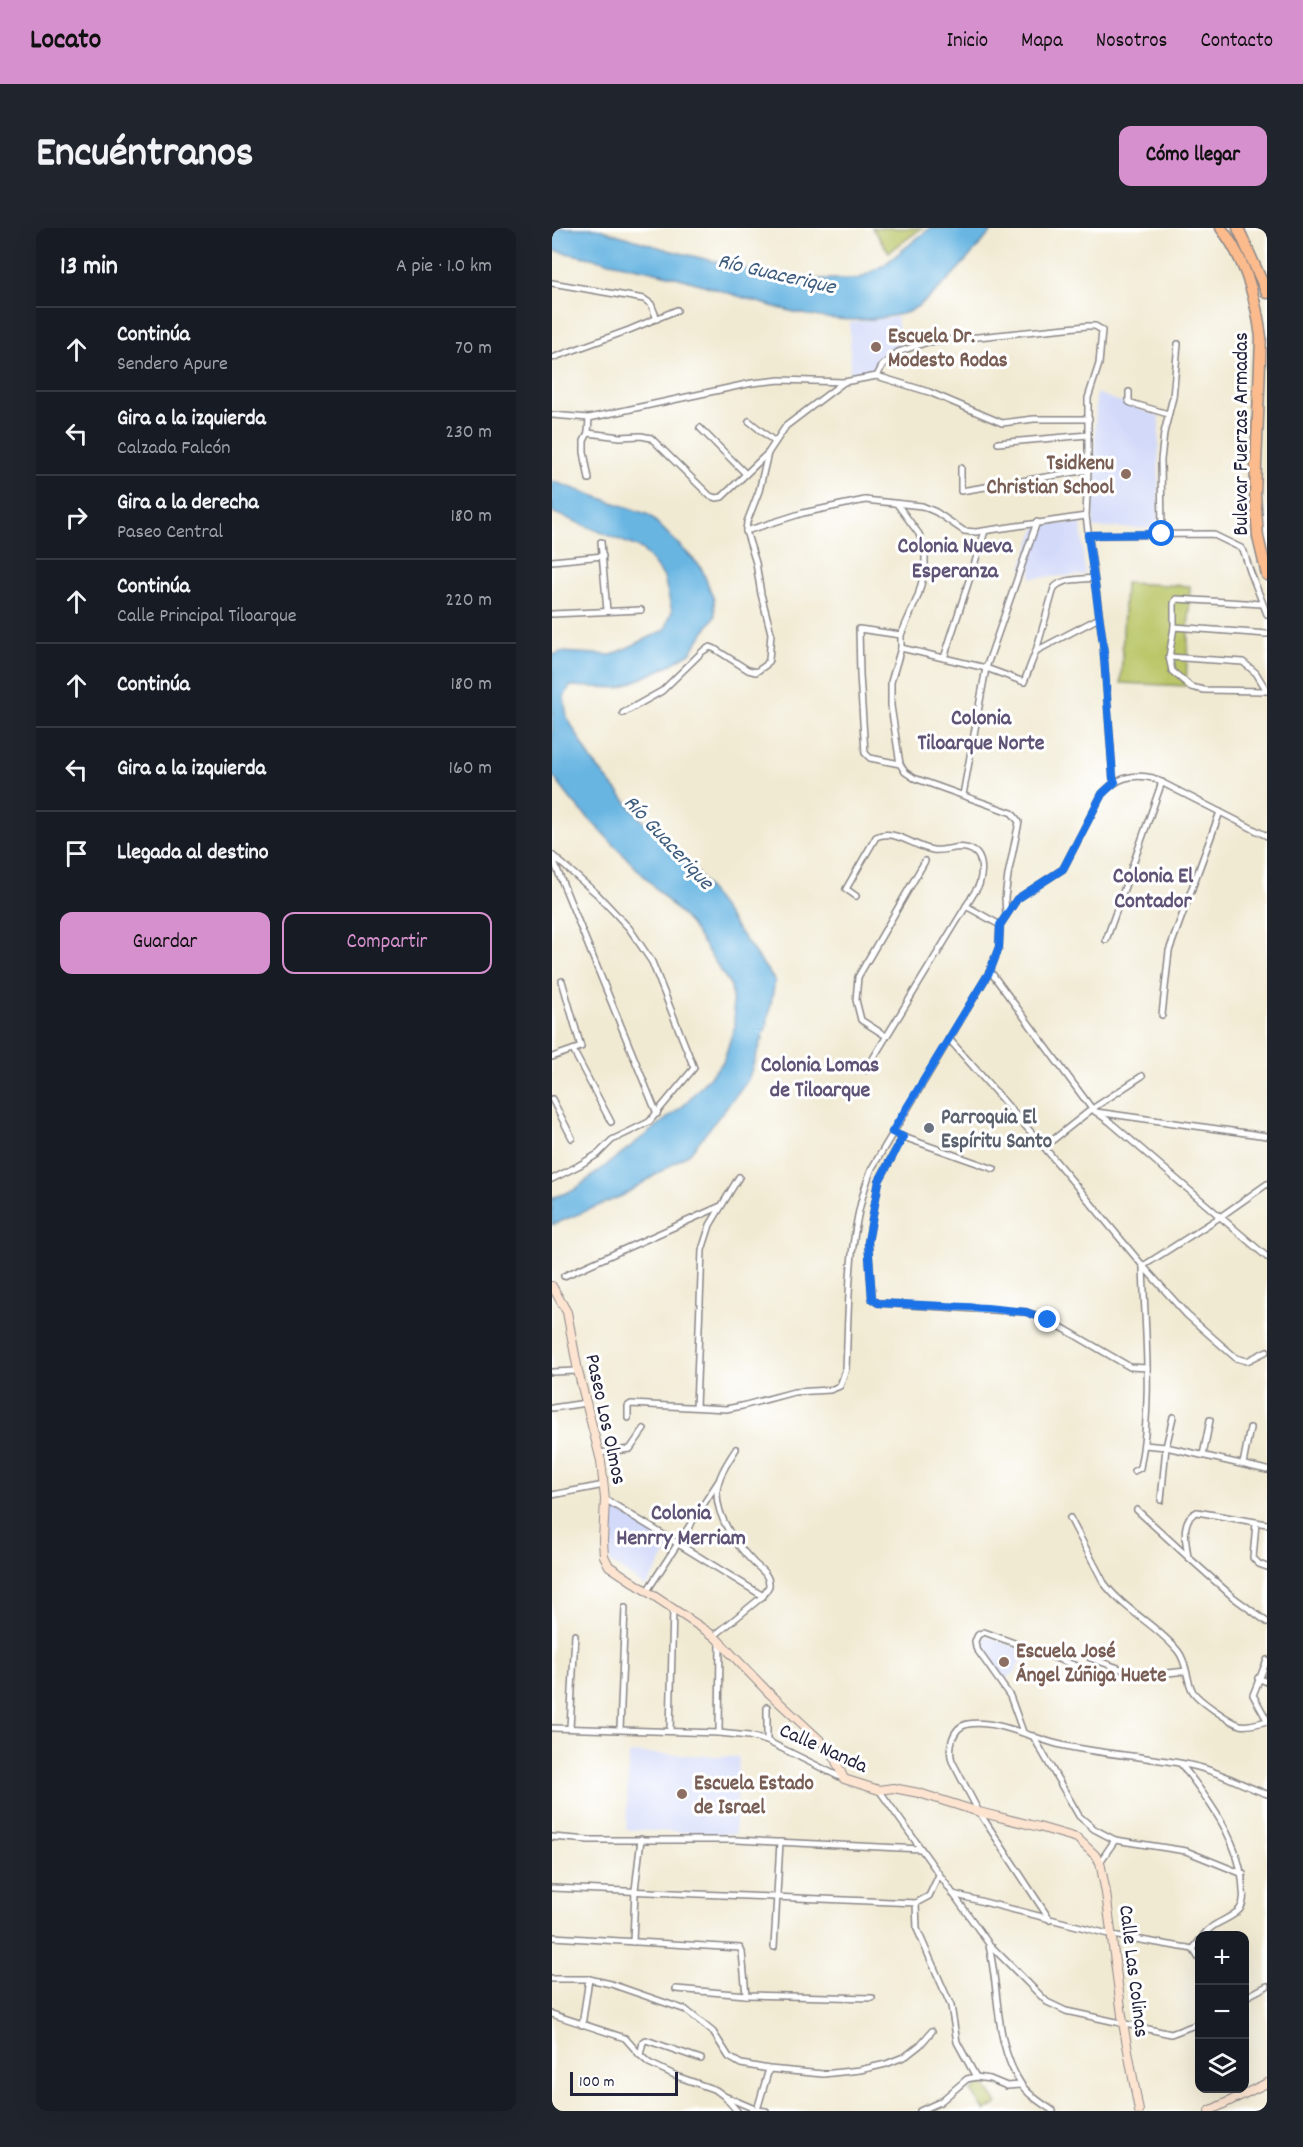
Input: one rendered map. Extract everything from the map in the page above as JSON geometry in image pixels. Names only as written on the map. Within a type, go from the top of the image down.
[{"type":"highway","name":"Bulevar Fuerzas Armadas","points":[[1221,228],[1239,256],[1258,318],[1260,337],[1255,493],[1257,537],[1267,575]]},
{"type":"highway","points":[[1238,228],[1267,293]]},
{"type":"street","points":[[552,283],[644,299],[651,304],[657,319]]},
{"type":"street","points":[[552,358],[677,310]]},
{"type":"street","points":[[877,376],[882,366],[898,352],[928,342],[1095,326],[1102,330],[1098,364],[1088,398],[1086,516],[1103,643],[1115,782]]},
{"type":"street","points":[[1162,534],[1161,460],[1164,433],[1173,397],[1178,344]]},
{"type":"street","points":[[552,415],[589,418],[752,383],[780,380],[844,382],[877,376],[929,392],[1002,423],[1034,419],[1089,419]]},
{"type":"street","points":[[588,433],[651,438],[710,496],[722,497],[768,453],[786,426],[844,382]]},
{"type":"street","points":[[1129,392],[1131,404],[1168,414]]},
{"type":"street","points":[[589,418],[588,433],[584,441],[589,479]]},
{"type":"street","points":[[749,421],[775,442]]},
{"type":"street","points":[[700,428],[746,474]]},
{"type":"street","points":[[998,443],[1088,435]]},
{"type":"street","points":[[624,713],[662,691],[710,647],[747,670],[756,672],[766,665],[771,633],[747,531],[747,522],[759,490],[768,453]]},
{"type":"street","points":[[961,468],[961,491],[1088,470]]},
{"type":"street","points":[[747,531],[802,513],[865,500],[922,506],[936,512],[964,531],[986,531],[1086,516]]},
{"type":"street","points":[[897,504],[919,534],[925,553],[925,570],[918,596],[901,635],[901,648],[894,666],[891,693],[900,764],[914,778],[1011,813],[1019,822],[1008,875],[1005,898],[1006,916]]},
{"type":"street","points":[[963,795],[986,668],[1037,522]]},
{"type":"street","points":[[944,658],[986,531]]},
{"type":"street","points":[[1088,535],[1212,534],[1241,548],[1244,552],[1267,614]]},
{"type":"street","points":[[601,542],[607,611]]},
{"type":"street","points":[[552,561],[603,556]]},
{"type":"street","points":[[901,648],[986,668],[1024,682],[1036,651],[1054,588],[1065,582],[1093,578]]},
{"type":"street","points":[[1262,604],[1176,599],[1169,657],[1172,671],[1191,687],[1204,690],[1267,691]]},
{"type":"street","points":[[552,614],[641,610]]},
{"type":"street","points":[[1036,651],[1099,618]]},
{"type":"street","points":[[1174,627],[1267,634]]},
{"type":"street","points":[[900,764],[870,758],[865,753],[860,675],[860,629],[901,635]]},
{"type":"street","points":[[1169,657],[1244,662],[1256,673],[1267,691]]},
{"type":"street","points":[[628,1418],[628,1406],[631,1404],[734,1408],[794,1392],[830,1390],[840,1386],[846,1370],[854,1243],[866,1183],[872,1168],[990,971],[999,947],[1000,925],[1017,899],[1063,869],[1102,794],[1115,782],[1126,777],[1142,775],[1162,782],[1267,836]]},
{"type":"street","points":[[1106,940],[1162,782]]},
{"type":"street","points":[[1162,1015],[1169,951],[1220,812]]},
{"type":"street","points":[[856,896],[846,889],[876,837],[884,833],[933,850],[968,848],[981,860],[982,874],[979,885],[866,1070]]},
{"type":"street","points":[[552,856],[657,1114]]},
{"type":"street","points":[[552,856],[597,894],[629,928],[652,962],[694,1068],[649,1122],[612,1140],[598,1154],[578,1167],[552,1179]]},
{"type":"street","points":[[886,1036],[861,1020],[856,1000],[858,977],[925,861]]},
{"type":"street","points":[[966,906],[1000,925]]},
{"type":"street","points":[[990,971],[1093,1110],[1110,1122],[1267,1257]]},
{"type":"street","points":[[552,1057],[581,1047],[562,981]]},
{"type":"street","points":[[949,1039],[1187,1315],[1236,1358],[1247,1361],[1267,1351]]},
{"type":"street","points":[[573,1050],[611,1122]]},
{"type":"street","points":[[1044,1147],[1142,1076]]},
{"type":"street","points":[[552,1099],[572,1138]]},
{"type":"street","points":[[1093,1110],[1267,1137]]},
{"type":"street","points":[[892,1132],[994,1169]]},
{"type":"street","points":[[903,1137],[879,1181],[868,1242],[874,1301],[1026,1312],[1048,1320],[1130,1367],[1147,1368]]},
{"type":"street","points":[[696,1407],[702,1250],[710,1225],[739,1178]]},
{"type":"street","points":[[1143,1266],[1267,1184]]},
{"type":"street","points":[[564,1276],[722,1206]]},
{"type":"street","points":[[1134,1471],[1140,1468],[1144,1445],[1147,1368],[1143,1266]]},
{"type":"street","name":"Paseo Los Olmos","points":[[554,1289],[567,1311],[578,1371],[599,1453],[605,1499],[603,1541],[609,1566],[717,1639],[768,1692],[823,1743],[833,1755],[844,1779]]},
{"type":"street","points":[[553,1371],[578,1371]]},
{"type":"street","points":[[552,1408],[586,1402]]},
{"type":"street","points":[[1161,1500],[1166,1447],[1173,1417]]},
{"type":"street","points":[[1203,1455],[1210,1420]]},
{"type":"street","points":[[1242,1464],[1250,1428]]},
{"type":"street","points":[[599,1453],[630,1449],[644,1429]]},
{"type":"street","points":[[1144,1445],[1166,1447],[1267,1470]]},
{"type":"street","points":[[647,1591],[720,1479],[736,1449]]},
{"type":"street","points":[[719,1733],[717,1639],[763,1596],[770,1582],[729,1531],[719,1506],[717,1492],[720,1479]]},
{"type":"street","points":[[552,1494],[604,1485]]},
{"type":"street","points":[[605,1499],[763,1596]]},
{"type":"street","points":[[1137,1510],[1233,1597],[1267,1622]]},
{"type":"street","points":[[1188,1557],[1185,1531],[1187,1522],[1193,1513],[1267,1524]]},
{"type":"street","points":[[1070,1518],[1111,1592],[1157,1630],[1180,1653],[1192,1691],[1199,1699],[1240,1725],[1267,1720],[1252,1695],[1267,1660]]},
{"type":"street","points":[[1256,1523],[1253,1558],[1259,1564],[1267,1567]]},
{"type":"street","points":[[620,1729],[625,1608]]},
{"type":"street","points":[[670,1731],[673,1608]]},
{"type":"street","points":[[1023,1732],[1010,1696],[976,1648],[975,1641],[978,1635],[984,1632],[1077,1666]]},
{"type":"street","points":[[570,1728],[575,1635]]},
{"type":"street","points":[[1090,1658],[1141,1676],[1186,1671]]},
{"type":"street","points":[[1258,1678],[1267,1682]]},
{"type":"street","points":[[766,1707],[767,1741]]},
{"type":"street","points":[[1050,1920],[979,1812],[952,1761],[949,1752],[950,1744],[958,1730],[966,1724],[980,1723],[1023,1732],[1057,1744],[1196,1767],[1267,1794]]},
{"type":"street","name":"Calle Nanda","points":[[552,1728],[750,1736],[767,1741],[844,1779],[879,1790],[893,1788],[919,1793],[1077,1839],[1100,1862]]},
{"type":"street","points":[[1033,1736],[1079,1816],[1094,1829],[1115,1840],[1186,1851],[1242,1874]]},
{"type":"street","points":[[1181,1764],[1217,1815],[1233,1848],[1242,1874],[1244,1897],[1241,1908],[1206,1931]]},
{"type":"street","points":[[879,1790],[989,1944],[1047,2002],[1066,2011],[1171,2034],[1195,2025]]},
{"type":"street","points":[[552,1837],[589,1840],[780,1842],[921,1849]]},
{"type":"street","points":[[633,1942],[640,1839]]},
{"type":"street","points":[[1100,1862],[1115,1840]]},
{"type":"street","points":[[774,1947],[780,1842]]},
{"type":"street","name":"Calle Las Colinas","points":[[1100,1862],[1123,2023],[1139,2111]]},
{"type":"street","points":[[552,1888],[916,1903],[929,1896],[939,1875]]},
{"type":"street","points":[[952,1894],[1112,1935],[1193,1949],[1195,1952]]},
{"type":"street","points":[[916,1903],[917,1929],[951,2006],[957,2042],[976,2077]]},
{"type":"street","points":[[552,1937],[740,1948],[746,1995]]},
{"type":"street","points":[[989,1944],[999,2025],[1009,2058],[1021,2085],[1053,2111]]},
{"type":"street","points":[[552,1979],[589,1979],[611,1984],[686,2010],[712,2032],[729,2057],[741,2064],[769,2069],[823,2074],[860,2070],[886,2064],[906,2056],[932,2031]]},
{"type":"street","points":[[582,2025],[589,1979]]},
{"type":"street","points":[[1249,1996],[1267,1986]]},
{"type":"street","points":[[676,1989],[746,1995],[873,1998]]},
{"type":"street","points":[[552,2014],[625,2038],[649,2063],[716,2090],[737,2111]]},
{"type":"street","points":[[639,2055],[643,2042],[646,2040],[701,2059]]},
{"type":"street","points":[[757,2110],[769,2069]]},
{"type":"street","points":[[922,2110],[940,2102],[967,2079],[976,2077],[1007,2085],[1021,2085]]},
{"type":"street","points":[[1249,2089],[1267,2082]]},
{"type":"street","points":[[1209,2111],[1220,2109],[1241,2093]]},
{"type":"street","points":[[724,2096],[757,2110],[766,2111]]},
{"type":"shaded area","name":"Escuela Dr. Modesto Rodas","points":[[897,317],[901,349],[865,374],[850,376],[850,323]]},
{"type":"shaded area","name":"Tsidkenu Christian School","points":[[1096,393],[1159,417],[1158,528],[1093,528]]},
{"type":"shaded area","points":[[1081,522],[1085,575],[1031,578],[1031,568],[1021,568],[1037,525]]},
{"type":"shaded area","points":[[608,1504],[673,1544],[646,1587],[609,1559],[606,1542]]},
{"type":"shaded area","name":"Escuela José Ángel Zúñiga Huete","points":[[985,1635],[1024,1651],[1015,1673],[1001,1681],[979,1648],[979,1640]]},
{"type":"shaded area","name":"Escuela Estado de Israel","points":[[629,1753],[739,1757],[735,1834],[626,1830]]},
{"type":"green space","points":[[872,228],[922,228],[889,252]]},
{"type":"green space","points":[[1125,583],[1190,586],[1186,686],[1121,683]]},
{"type":"green space","points":[[983,2083],[998,2103],[985,2111],[971,2091]]},
{"type":"water","points":[[552,228],[596,228],[668,250],[788,279],[858,279],[884,265],[930,228],[998,228],[993,230],[964,263],[919,305],[908,312],[862,320],[834,319],[805,314],[664,274],[552,250]]},
{"type":"water","points":[[552,481],[649,515],[701,567],[714,600],[715,616],[690,653],[620,688],[570,686],[564,697],[567,717],[592,761],[640,818],[696,872],[775,981],[767,1024],[748,1080],[690,1153],[622,1196],[552,1225],[552,1198],[574,1190],[683,1106],[723,1062],[735,1026],[731,986],[690,924],[573,802],[552,775],[552,655],[561,652],[612,655],[665,630],[672,611],[664,577],[642,549],[552,512]]},
{"type":"place","name":"Escuela Dr. Modesto Rodas","points":[[876,347]]},
{"type":"place","name":"Tsidkenu Christian School","points":[[1126,474]]},
{"type":"place","name":"Parroquia El Espíritu Santo","points":[[929,1128]]},
{"type":"place","name":"Escuela José Ángel Zúñiga Huete","points":[[1004,1662]]},
{"type":"place","name":"Escuela Estado de Israel","points":[[682,1794]]},
{"type":"district","name":"Colonia Nueva Esperanza","points":[[955,556]]},
{"type":"district","name":"Colonia Tiloarque Norte","points":[[981,728]]},
{"type":"district","name":"Colonia El Contador","points":[[1153,886]]},
{"type":"district","name":"Colonia Lomas de Tiloarque","points":[[820,1076]]},
{"type":"district","name":"Colonia Henrry Merriam","points":[[681,1524]]},
{"type":"route","points":[[1048,1320],[1026,1312],[987,1308],[878,1303],[872,1299],[868,1242],[879,1181],[903,1137],[892,1132],[990,971],[999,947],[1000,925],[1017,899],[1063,869],[1102,794],[1115,782],[1103,643],[1088,535],[1162,534]]},
{"type":"water label","name":"Río Guacerique","points":[[777,272]]},
{"type":"water label","name":"Río Guacerique","points":[[670,841]]}]
